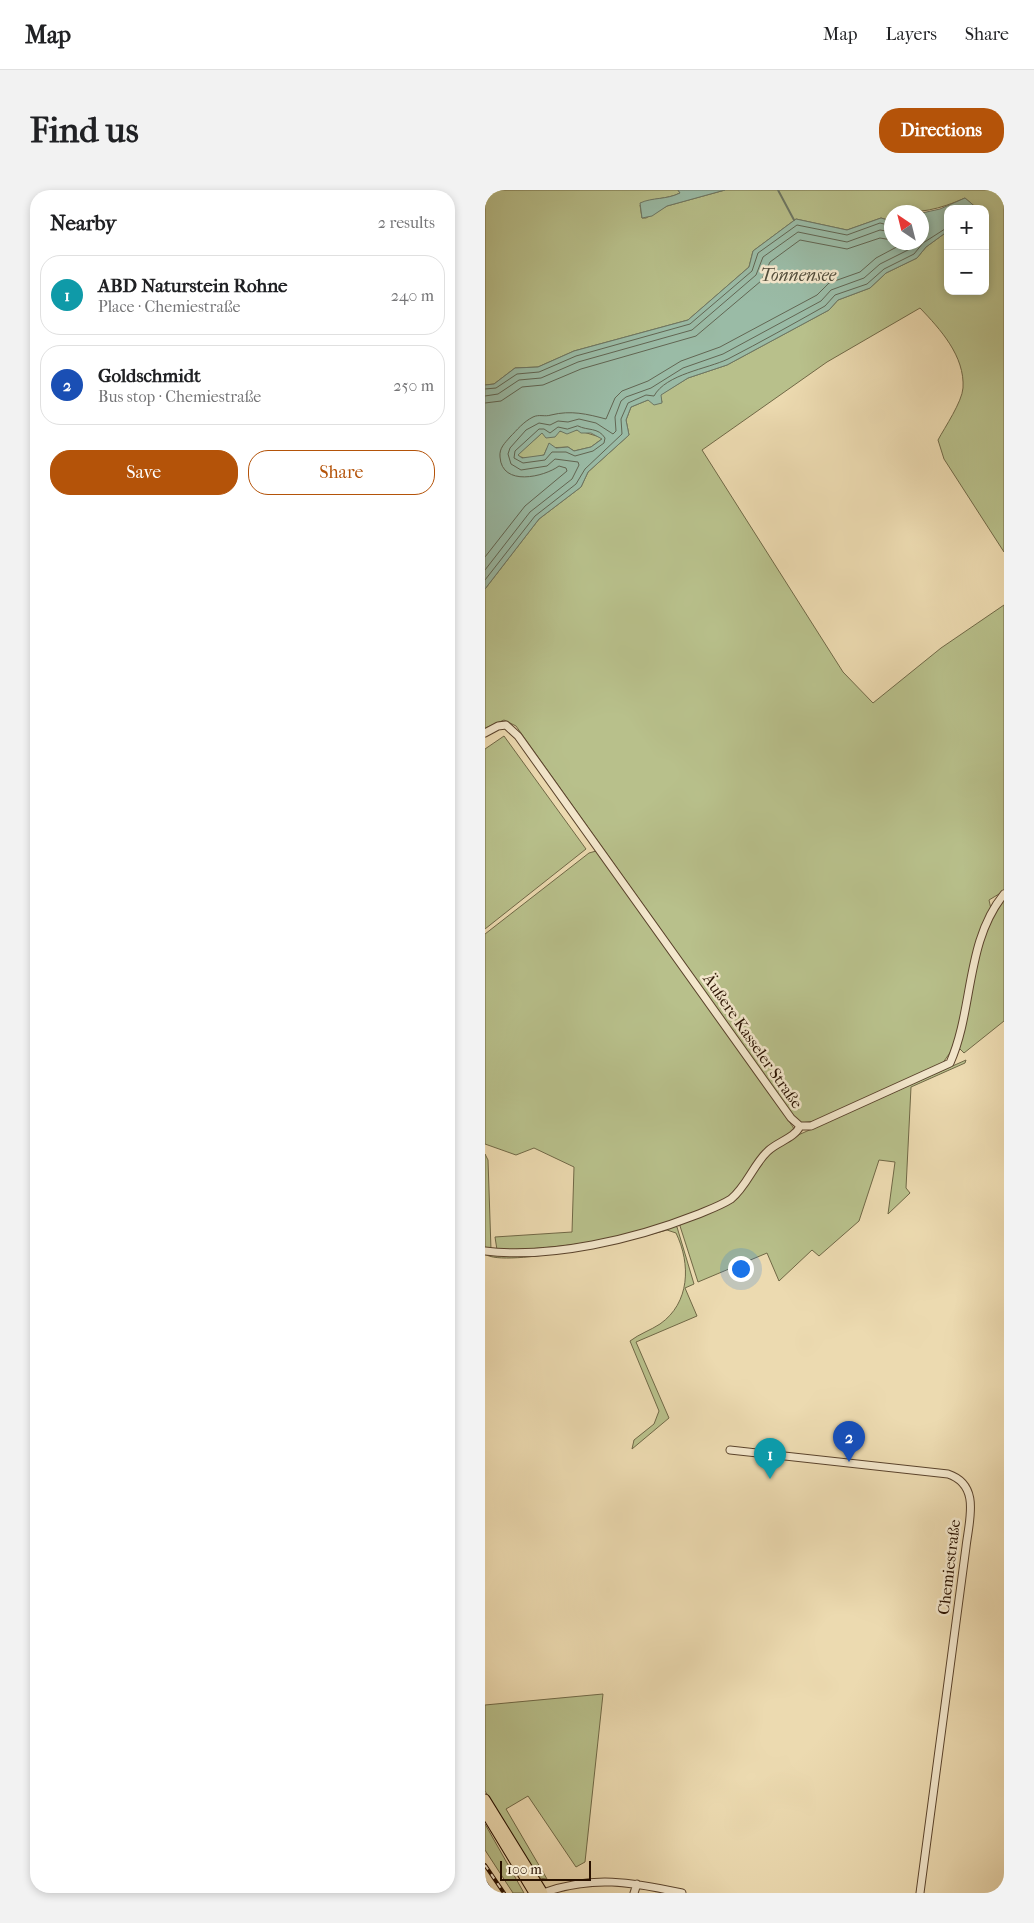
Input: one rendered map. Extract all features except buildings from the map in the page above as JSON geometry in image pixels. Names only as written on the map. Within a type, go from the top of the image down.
[{"type":"main road","points":[[485,1799],[543,1893]]},
{"type":"main road","points":[[485,1812],[533,1893]]},
{"type":"street","name":"Äußere Kasseler Straße","points":[[485,733],[498,726],[505,725],[518,736],[791,1118],[800,1126],[796,1132],[767,1152],[745,1184],[730,1199],[677,1223],[573,1248],[517,1252],[485,1251]]},
{"type":"street","points":[[800,1126],[811,1126],[950,1063],[959,1035],[980,942],[989,918],[1004,894]]},
{"type":"street","name":"Chemiestraße","points":[[730,1450],[948,1474],[957,1477],[968,1487],[971,1498],[966,1547],[920,1893]]},
{"type":"street","points":[[543,1893],[590,1882],[637,1884],[682,1893]]},
{"type":"street","points":[[633,1893],[637,1884]]},
{"type":"green space","points":[[485,190],[678,190],[680,193],[640,205],[642,218],[646,218],[667,206],[725,190],[1004,190],[1004,552],[944,459],[938,440],[960,400],[963,376],[956,354],[950,344],[920,308],[827,362],[702,450],[843,672],[873,703],[941,648],[1004,605],[1004,891],[989,900],[991,909],[978,941],[954,1047],[942,1064],[815,1121],[801,1123],[795,1118],[516,726],[504,720],[485,728],[485,589],[539,519],[581,487],[588,472],[629,435],[626,420],[631,407],[648,400],[662,402],[660,395],[688,378],[727,365],[829,310],[838,300],[870,288],[886,273],[917,258],[924,250],[929,250],[929,245],[944,234],[944,295],[989,295],[989,205],[973,205],[965,198],[929,210],[929,205],[884,205],[884,219],[881,218],[847,230],[796,219],[753,251],[749,267],[688,320],[574,351],[538,367],[515,368],[494,384],[485,385]]},
{"type":"green space","points":[[577,430],[603,438],[591,447],[574,451],[568,447],[547,448],[544,455],[537,457],[527,458],[517,455],[542,433]]},
{"type":"green space","points":[[504,736],[586,849],[485,929],[485,749]]},
{"type":"green space","points":[[596,851],[794,1130],[775,1146],[735,1193],[714,1206],[646,1230],[597,1241],[572,1245],[497,1250],[495,1237],[572,1232],[574,1167],[534,1148],[516,1155],[485,1144],[485,934],[589,853]]},
{"type":"green space","points":[[1004,898],[1004,1021],[964,1053],[959,1048],[974,972],[989,924]]},
{"type":"green space","points":[[966,1060],[965,1063],[911,1087],[906,1188],[910,1193],[888,1214],[895,1162],[879,1160],[859,1221],[819,1256],[812,1250],[779,1281],[767,1253],[698,1282],[680,1226],[681,1223],[724,1205],[771,1152],[796,1136]]},
{"type":"green space","points":[[485,1154],[488,1160],[491,1250],[485,1249]]},
{"type":"green space","points":[[677,1227],[694,1284],[685,1288],[697,1316],[636,1342],[669,1418],[632,1449],[634,1440],[654,1424],[659,1411],[630,1341],[660,1324],[670,1315],[682,1294],[685,1282],[684,1257],[676,1233],[667,1230],[573,1251],[518,1258],[497,1258],[485,1254],[548,1253]]},
{"type":"green space","points":[[603,1694],[585,1862],[576,1867],[528,1796],[506,1809],[547,1879],[539,1878],[485,1791],[485,1705]]},
{"type":"green space","points":[[485,1824],[524,1893],[513,1893],[485,1850]]},
{"type":"water","points":[[678,190],[725,190],[667,206],[652,216],[642,218],[640,203],[675,195],[680,193]]},
{"type":"water","name":"Tonnensee","points":[[965,198],[973,205],[949,205]]},
{"type":"water","name":"Tonnensee","points":[[944,207],[944,234],[929,245],[929,211]]},
{"type":"water","name":"Tonnensee","points":[[881,218],[884,219],[884,250],[924,250],[917,258],[886,273],[870,288],[838,300],[829,310],[727,365],[688,378],[661,395],[662,403],[654,405],[648,400],[631,407],[626,420],[629,435],[588,472],[581,487],[539,519],[485,589],[485,385],[494,384],[515,368],[538,367],[574,351],[688,320],[749,267],[753,251],[796,219],[847,230]],"holes":[[[577,430],[581,433],[591,433],[602,439],[591,447],[574,451],[568,447],[556,448],[549,443],[544,455],[522,458],[518,455],[542,433],[546,438],[555,437],[560,431],[567,434]]]},
{"type":"waterway","points":[[778,190],[794,220]]},
{"type":"railway","points":[[485,1865],[504,1893]]},
{"type":"railway","points":[[485,1882],[492,1893]]},
{"type":"place","name":"Goldschmidt","points":[[849,1462]]},
{"type":"place","name":"ABD Naturstein Rohne","points":[[770,1479]]}]
